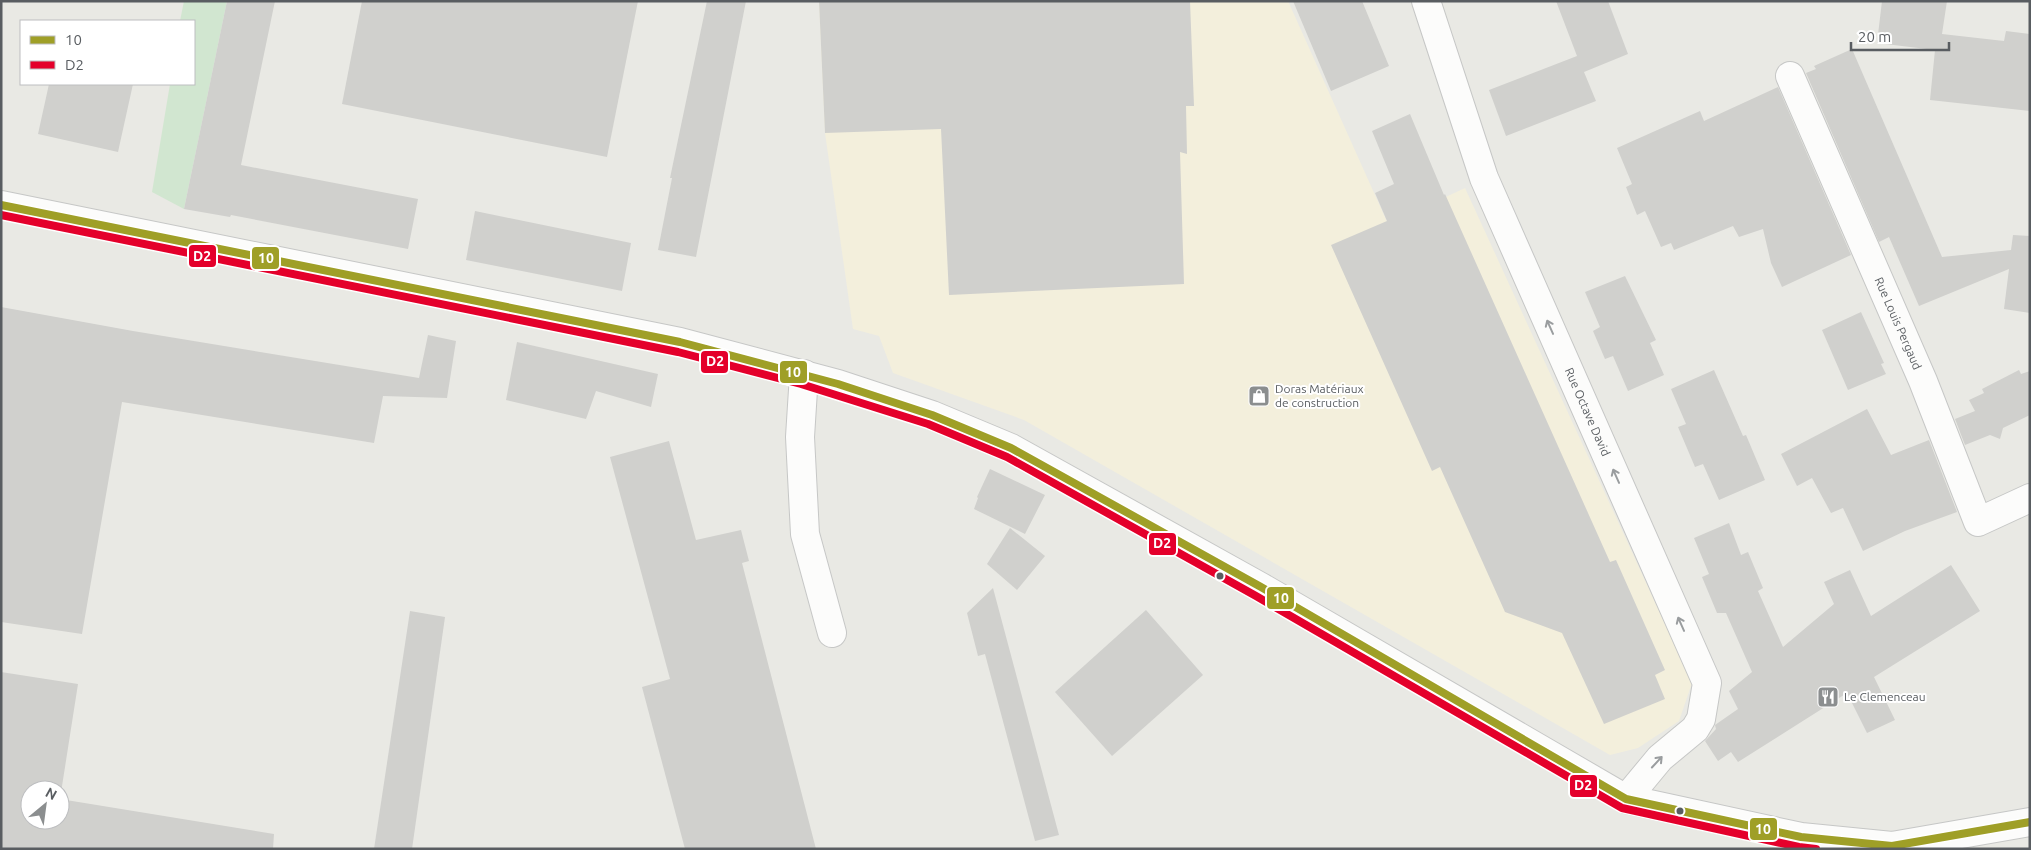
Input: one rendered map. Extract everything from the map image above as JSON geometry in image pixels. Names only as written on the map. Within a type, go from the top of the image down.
[{"type":"street","name":"Rue Octave David","points":[[1426,1],[1484,178],[1707,683],[1701,720],[1695,729],[1660,758],[1626,799]]},
{"type":"street","name":"Rue Louis Pergaud","points":[[1790,76],[1915,364],[1978,522],[2030,498]]},
{"type":"street","points":[[1,205],[680,342],[804,374],[932,415],[1011,448],[1261,587],[1626,799],[1801,837],[1902,847],[2030,822]]},
{"type":"street","points":[[804,374],[800,437],[805,534],[832,633]]},
{"type":"shaded area","name":"Doras Matériaux de construction","points":[[819,1],[1288,1],[1388,224],[1465,188],[1692,683],[1679,721],[1638,748],[1610,755],[1024,420],[893,373],[879,336],[853,329],[825,133]]},
{"type":"green space","points":[[184,1],[227,1],[184,209],[152,192],[170,85],[195,85],[195,20],[180,20]]},
{"type":"building","points":[[227,1],[275,1],[241,165],[418,199],[408,249],[231,215],[230,217],[184,209]]},
{"type":"building","points":[[362,1],[638,1],[607,157],[342,104]]},
{"type":"building","points":[[707,1],[746,1],[696,257],[658,250],[672,178],[670,178]]},
{"type":"building","points":[[819,1],[1190,1],[1194,106],[1186,106],[1187,154],[1180,152],[1184,284],[949,295],[941,129],[825,133]]},
{"type":"building","points":[[1293,1],[1362,1],[1389,66],[1331,91]]},
{"type":"building","points":[[1556,1],[1608,1],[1628,54],[1584,72],[1596,101],[1506,136],[1489,90],[1577,56]]},
{"type":"building","points":[[1882,1],[1947,1],[1942,34],[2004,41],[2006,31],[2030,34],[2030,111],[1930,100],[1935,50],[1877,43]]},
{"type":"building","points":[[1852,49],[1942,257],[2011,250],[2013,235],[2030,236],[2030,313],[2004,309],[2009,269],[1919,306],[1889,237],[1879,242],[1806,73],[1816,69],[1814,66]]},
{"type":"building","points":[[49,85],[133,85],[118,152],[38,134]]},
{"type":"building","points":[[1778,87],[1851,255],[1782,287],[1771,263],[1763,229],[1739,237],[1733,226],[1674,250],[1671,243],[1661,247],[1645,211],[1637,215],[1626,187],[1632,184],[1617,148],[1700,111],[1704,121]]},
{"type":"building","points":[[1410,114],[1444,195],[1610,562],[1616,560],[1665,670],[1655,675],[1665,699],[1604,724],[1562,633],[1505,612],[1440,467],[1432,471],[1331,245],[1387,221],[1375,193],[1394,184],[1372,131]]},
{"type":"building","points":[[475,211],[631,243],[622,291],[466,260]]},
{"type":"building","points":[[1625,276],[1656,340],[1650,343],[1664,375],[1628,391],[1613,356],[1605,359],[1593,331],[1600,327],[1585,292]]},
{"type":"building","points":[[1,307],[133,331],[419,378],[428,335],[456,341],[447,398],[383,396],[374,443],[122,402],[82,634],[1,622]]},
{"type":"building","points":[[1861,312],[1884,363],[1881,364],[1886,374],[1848,390],[1822,330]]},
{"type":"building","points":[[517,342],[658,374],[651,407],[596,391],[586,419],[506,400]]},
{"type":"building","points":[[1714,370],[1743,436],[1746,435],[1765,480],[1719,500],[1703,464],[1695,467],[1678,427],[1686,424],[1671,389]]},
{"type":"building","points":[[2019,370],[2021,374],[2030,371],[2030,415],[2003,428],[2000,439],[1990,435],[1965,445],[1955,419],[1975,411],[1969,400],[1984,393],[1982,389]]},
{"type":"building","points":[[1867,409],[1891,455],[1929,440],[1957,512],[1905,531],[1863,551],[1843,508],[1831,513],[1812,478],[1797,486],[1781,454]]},
{"type":"building","points":[[669,441],[696,540],[741,530],[749,561],[742,563],[816,849],[685,849],[642,687],[670,679],[610,457]]},
{"type":"building","points":[[990,469],[1045,495],[1025,534],[974,509],[977,497]]},
{"type":"building","points":[[1729,523],[1741,555],[1748,552],[1763,588],[1758,591],[1783,647],[1834,604],[1824,582],[1850,570],[1871,616],[1951,565],[1980,611],[1874,677],[1895,720],[1867,733],[1847,693],[1738,762],[1731,752],[1718,761],[1705,741],[1716,729],[1715,725],[1738,709],[1729,691],[1752,672],[1726,613],[1717,613],[1702,577],[1709,574],[1694,538]]},
{"type":"building","points":[[1010,528],[1045,556],[1017,590],[987,564]]},
{"type":"building","points":[[993,588],[1059,835],[1035,841],[985,654],[978,656],[967,613]]},
{"type":"building","points":[[1146,610],[1203,675],[1112,756],[1055,692]]},
{"type":"building","points":[[410,611],[445,617],[412,849],[374,849]]},
{"type":"building","points":[[1,672],[78,684],[63,780],[20,780],[20,830],[70,830],[70,801],[274,834],[273,849],[1,849]]},
{"type":"transit line","name":"10","points":[[1,205],[680,342],[838,384],[932,415],[1011,448],[1261,587],[1626,799],[1801,837],[1892,846],[2030,822]]},
{"type":"transit line","name":"D2","points":[[1,215],[678,352],[801,384],[928,424],[1007,457],[1256,596],[1622,808],[1799,847],[1816,849]]},
{"type":"place","name":"Doras Matériaux de construction","points":[[1259,396]]},
{"type":"place","name":"Le Clemenceau","points":[[1828,697]]}]
